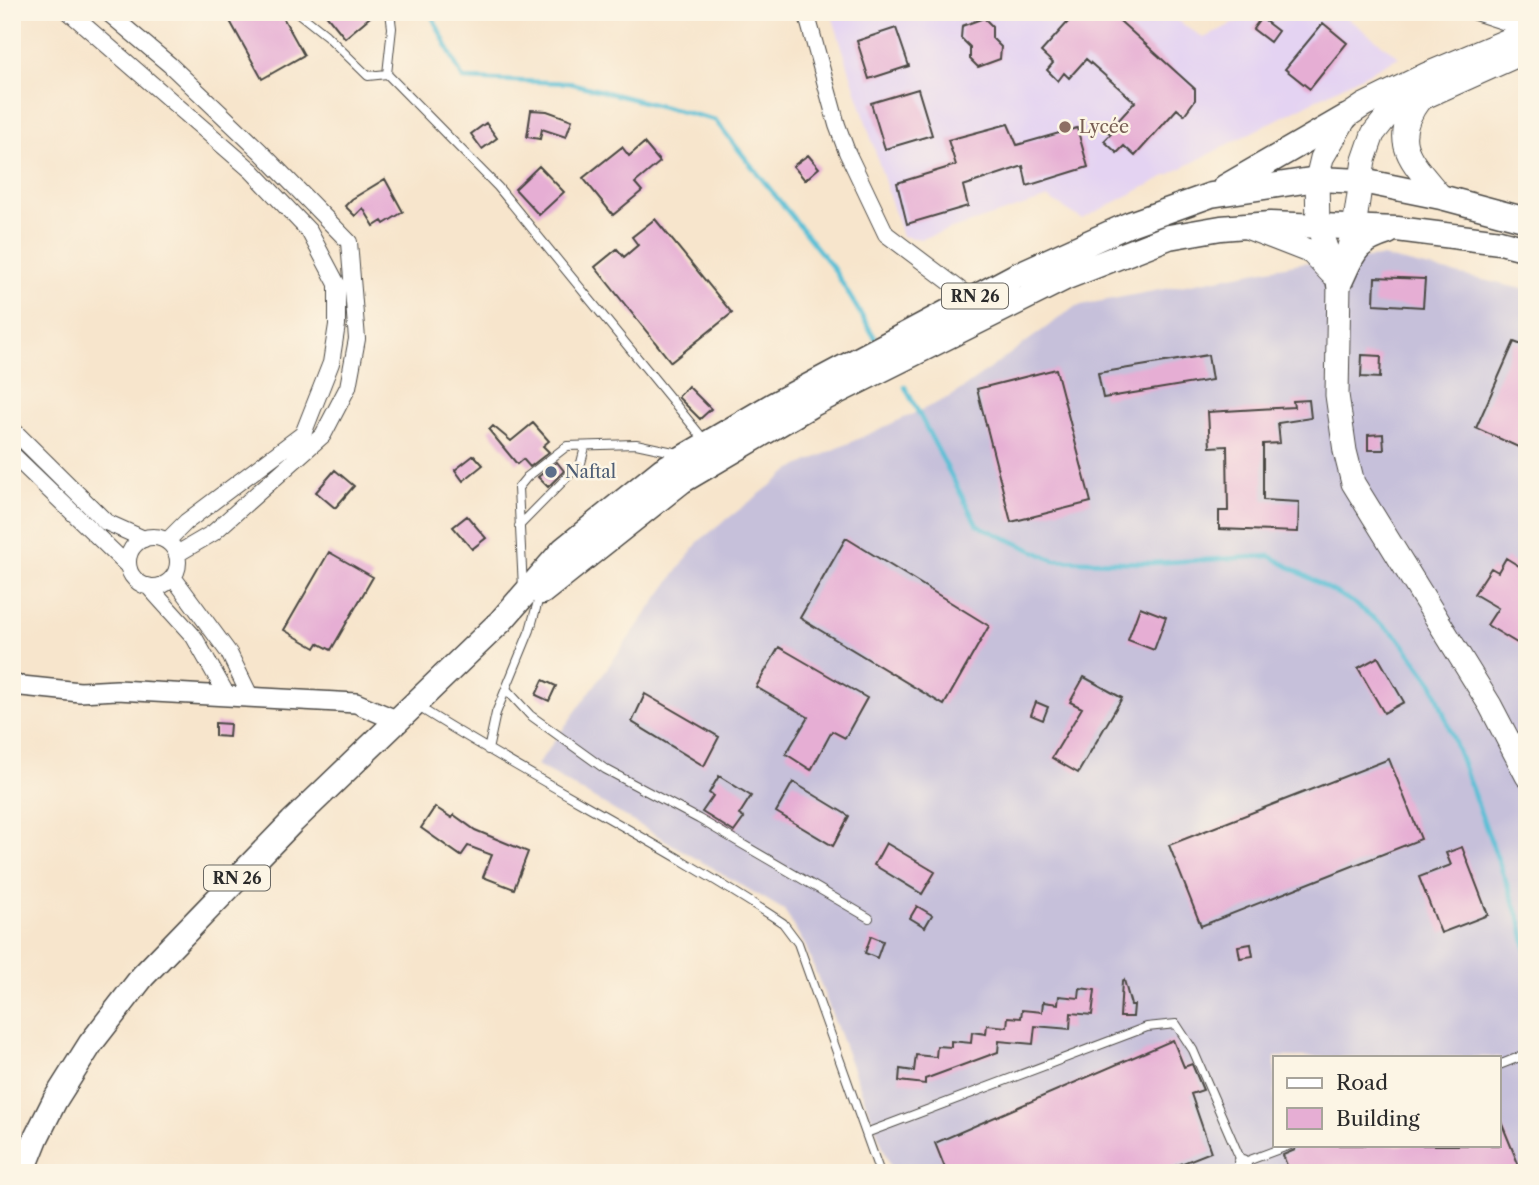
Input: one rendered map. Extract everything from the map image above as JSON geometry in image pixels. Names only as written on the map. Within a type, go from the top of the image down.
[{"type":"main road","points":[[1211,195],[1364,105],[1527,30]]},
{"type":"main road","points":[[1441,197],[1407,156],[1404,142],[1408,115],[1420,99],[1527,51]]},
{"type":"main road","points":[[1425,97],[1392,110],[1373,135],[1364,160],[1354,228],[1339,284],[1338,395],[1345,451],[1353,483],[1490,705],[1526,775]]},
{"type":"main road","points":[[1339,284],[1318,226],[1317,179],[1322,158],[1346,117]]},
{"type":"main road","name":"RN 26","points":[[532,595],[564,549],[662,470],[773,405],[971,298],[1076,246],[1130,224],[1211,195],[1317,179],[1362,181],[1441,197],[1527,220]]},
{"type":"main road","name":"RN 26","points":[[22,1173],[55,1100],[91,1043],[143,976],[212,903],[501,621],[682,481],[813,404],[1067,277],[1169,237],[1270,224],[1397,229],[1500,242],[1527,249]]},
{"type":"main road","points":[[1244,226],[1311,251],[1339,284]]},
{"type":"main road","points":[[1339,284],[1357,247],[1368,238],[1397,229]]},
{"type":"street","points":[[69,12],[252,171],[309,231],[337,284],[337,325],[331,363],[303,434],[186,522],[172,548]]},
{"type":"street","points":[[107,12],[170,65],[261,151],[349,242],[357,339],[348,387],[323,435],[213,533],[172,548]]},
{"type":"street","points":[[806,12],[837,125],[886,234],[971,298]]},
{"type":"street","points":[[1475,12],[1527,30]]},
{"type":"street","points":[[12,429],[106,522],[144,539],[160,538],[172,548],[178,562],[173,577],[160,586],[148,586]]},
{"type":"street","points":[[12,454],[128,566],[136,580],[148,586],[194,637],[228,697]]},
{"type":"street","points":[[128,566],[132,549],[144,539]]},
{"type":"street","points":[[173,577],[229,653],[251,698]]},
{"type":"street","points":[[12,685],[80,692],[117,690],[356,703],[406,713]]},
{"type":"lane","points":[[298,12],[368,76],[387,74]]},
{"type":"lane","points":[[387,74],[392,28],[390,12]]},
{"type":"lane","points":[[387,74],[498,187],[698,450]]},
{"type":"lane","points":[[488,750],[496,713],[530,630],[532,595],[519,526],[518,488],[527,477],[567,446],[636,444],[698,450]]},
{"type":"lane","points":[[519,526],[580,463],[586,447]]},
{"type":"lane","points":[[506,689],[530,715],[605,769],[699,819],[869,918]]},
{"type":"lane","points":[[406,713],[488,750],[655,845],[783,923],[798,943],[880,1173]]},
{"type":"lane","points":[[866,1133],[1147,1027],[1176,1024],[1193,1050],[1243,1168],[1288,1146]]},
{"type":"lane","points":[[1500,1065],[1527,1054]]},
{"type":"shaded area","name":"Lycée","points":[[831,12],[1164,12],[1204,38],[1256,12],[1339,12],[1399,57],[1082,219],[1048,198],[921,239],[902,236]]},
{"type":"shaded area","points":[[1382,257],[1527,290],[1527,1173],[893,1173],[806,947],[784,910],[537,765],[699,541],[792,469],[952,396],[1076,306],[1300,263]]},
{"type":"building","points":[[225,12],[280,12],[304,55],[262,79]]},
{"type":"building","points":[[324,12],[376,12],[345,38]]},
{"type":"building","points":[[1077,12],[1110,12],[1195,89],[1195,100],[1184,115],[1177,109],[1135,156],[1124,146],[1117,153],[1104,141],[1111,134],[1108,132],[1135,102],[1086,59],[1069,78],[1064,73],[1058,81],[1047,70],[1053,63],[1041,52]]},
{"type":"building","points":[[984,18],[992,26],[992,38],[1001,47],[1000,59],[978,67],[970,59],[970,47],[961,38],[962,26]]},
{"type":"building","points":[[1261,18],[1278,31],[1270,42],[1253,29]]},
{"type":"building","points":[[1323,23],[1347,43],[1310,89],[1285,69]]},
{"type":"building","points":[[896,28],[909,66],[869,79],[857,41]]},
{"type":"building","points":[[918,89],[932,135],[885,149],[871,103]]},
{"type":"building","points":[[531,110],[547,111],[572,120],[566,137],[542,129],[540,139],[527,137]]},
{"type":"building","points":[[486,123],[497,138],[482,149],[471,134]]},
{"type":"building","points":[[1008,124],[1017,145],[1077,128],[1088,167],[1027,186],[1023,166],[963,186],[968,206],[907,224],[897,183],[956,165],[948,140]]},
{"type":"building","points":[[644,143],[660,162],[635,183],[642,191],[613,215],[583,178],[622,147],[629,156]]},
{"type":"building","points":[[808,155],[819,168],[805,180],[793,166]]},
{"type":"building","points":[[539,166],[564,192],[539,215],[515,189]]},
{"type":"building","points":[[385,179],[403,212],[384,224],[382,221],[374,226],[363,208],[355,216],[345,206]]},
{"type":"building","points":[[655,219],[732,313],[671,362],[595,267],[617,249],[624,257],[638,245],[632,237]]},
{"type":"building","points":[[1375,277],[1425,279],[1423,307],[1374,304]]},
{"type":"building","points":[[1514,342],[1527,347],[1527,451],[1476,428]]},
{"type":"building","points":[[1208,355],[1212,380],[1103,398],[1098,373]]},
{"type":"building","points":[[1362,355],[1381,356],[1380,378],[1361,377]]},
{"type":"building","points":[[1056,369],[1091,502],[1011,522],[977,389]]},
{"type":"building","points":[[688,386],[711,409],[700,419],[678,397]]},
{"type":"building","points":[[1309,400],[1311,418],[1278,423],[1280,443],[1263,444],[1263,500],[1299,502],[1298,532],[1219,529],[1219,511],[1228,511],[1227,446],[1210,447],[1208,412],[1294,407],[1293,401]]},
{"type":"building","points":[[533,423],[549,441],[543,446],[549,452],[530,467],[523,459],[517,464],[489,430],[493,426],[511,441]]},
{"type":"building","points":[[1383,434],[1384,450],[1368,450],[1368,435]]},
{"type":"building","points":[[474,455],[483,465],[463,481],[455,470]]},
{"type":"building","points":[[557,462],[564,471],[548,487],[538,477]]},
{"type":"building","points":[[335,470],[354,486],[335,508],[316,492]]},
{"type":"building","points":[[467,516],[486,538],[472,549],[453,527]]},
{"type":"building","points":[[846,538],[989,626],[944,705],[800,618]]},
{"type":"building","points":[[329,552],[373,577],[331,650],[318,643],[315,648],[284,630]]},
{"type":"building","points":[[1506,558],[1527,571],[1527,649],[1487,625],[1498,608],[1474,594],[1491,568],[1498,572]]},
{"type":"building","points":[[1140,607],[1166,617],[1154,650],[1128,640]]},
{"type":"building","points":[[779,647],[867,698],[845,738],[832,731],[811,770],[786,754],[808,717],[756,687]]},
{"type":"building","points":[[1378,657],[1404,702],[1384,713],[1358,668]]},
{"type":"building","points":[[1084,677],[1122,698],[1078,773],[1052,758],[1082,708],[1070,702]]},
{"type":"building","points":[[543,680],[556,686],[549,701],[536,695]]},
{"type":"building","points":[[645,694],[719,737],[704,766],[632,722]]},
{"type":"building","points":[[1036,702],[1048,707],[1043,720],[1031,715]]},
{"type":"building","points":[[215,723],[230,724],[229,737],[215,736]]},
{"type":"building","points":[[1389,759],[1421,839],[1201,926],[1169,845]]},
{"type":"building","points":[[719,776],[751,796],[739,815],[744,818],[734,832],[702,812],[713,796],[709,793]]},
{"type":"building","points":[[793,782],[849,816],[833,846],[776,812]]},
{"type":"building","points":[[435,807],[452,818],[454,815],[475,830],[528,852],[514,889],[483,877],[492,855],[468,846],[461,856],[421,828]]},
{"type":"building","points":[[886,843],[935,872],[922,894],[874,865]]},
{"type":"building","points":[[1462,847],[1488,915],[1441,933],[1419,877],[1451,865],[1446,853]]},
{"type":"building","points":[[917,906],[932,915],[925,927],[910,918]]},
{"type":"building","points":[[871,936],[883,941],[877,958],[865,953]]},
{"type":"building","points":[[1251,944],[1253,956],[1240,958],[1238,946]]},
{"type":"building","points":[[1124,980],[1131,1005],[1134,1005],[1133,1017],[1120,1017]]},
{"type":"building","points":[[1080,988],[1095,990],[1092,1015],[1071,1013],[1070,1029],[1035,1026],[1033,1044],[999,1041],[998,1052],[925,1079],[925,1084],[899,1081],[900,1069],[914,1071],[916,1055],[936,1057],[937,1046],[951,1047],[951,1041],[971,1043],[972,1032],[986,1034],[987,1025],[1007,1027],[1008,1017],[1021,1018],[1022,1010],[1042,1012],[1043,1002],[1058,1004],[1059,996],[1079,998]]},
{"type":"building","points":[[1173,1040],[1184,1067],[1192,1064],[1203,1090],[1191,1094],[1211,1152],[1158,1173],[947,1173],[935,1143]]},
{"type":"building","points":[[1500,1119],[1522,1173],[1290,1173],[1283,1155],[1295,1150],[1296,1146],[1500,1146]]},
{"type":"waterway","points":[[430,12],[463,79],[570,83],[715,120],[833,268],[875,338]]},
{"type":"waterway","points":[[905,387],[977,525],[1054,560],[1151,563],[1270,556],[1354,603],[1398,637],[1433,684],[1521,922],[1527,952]]},
{"type":"place","name":"Lycée","points":[[1065,127]]},
{"type":"place","name":"Naftal","points":[[551,472]]}]
